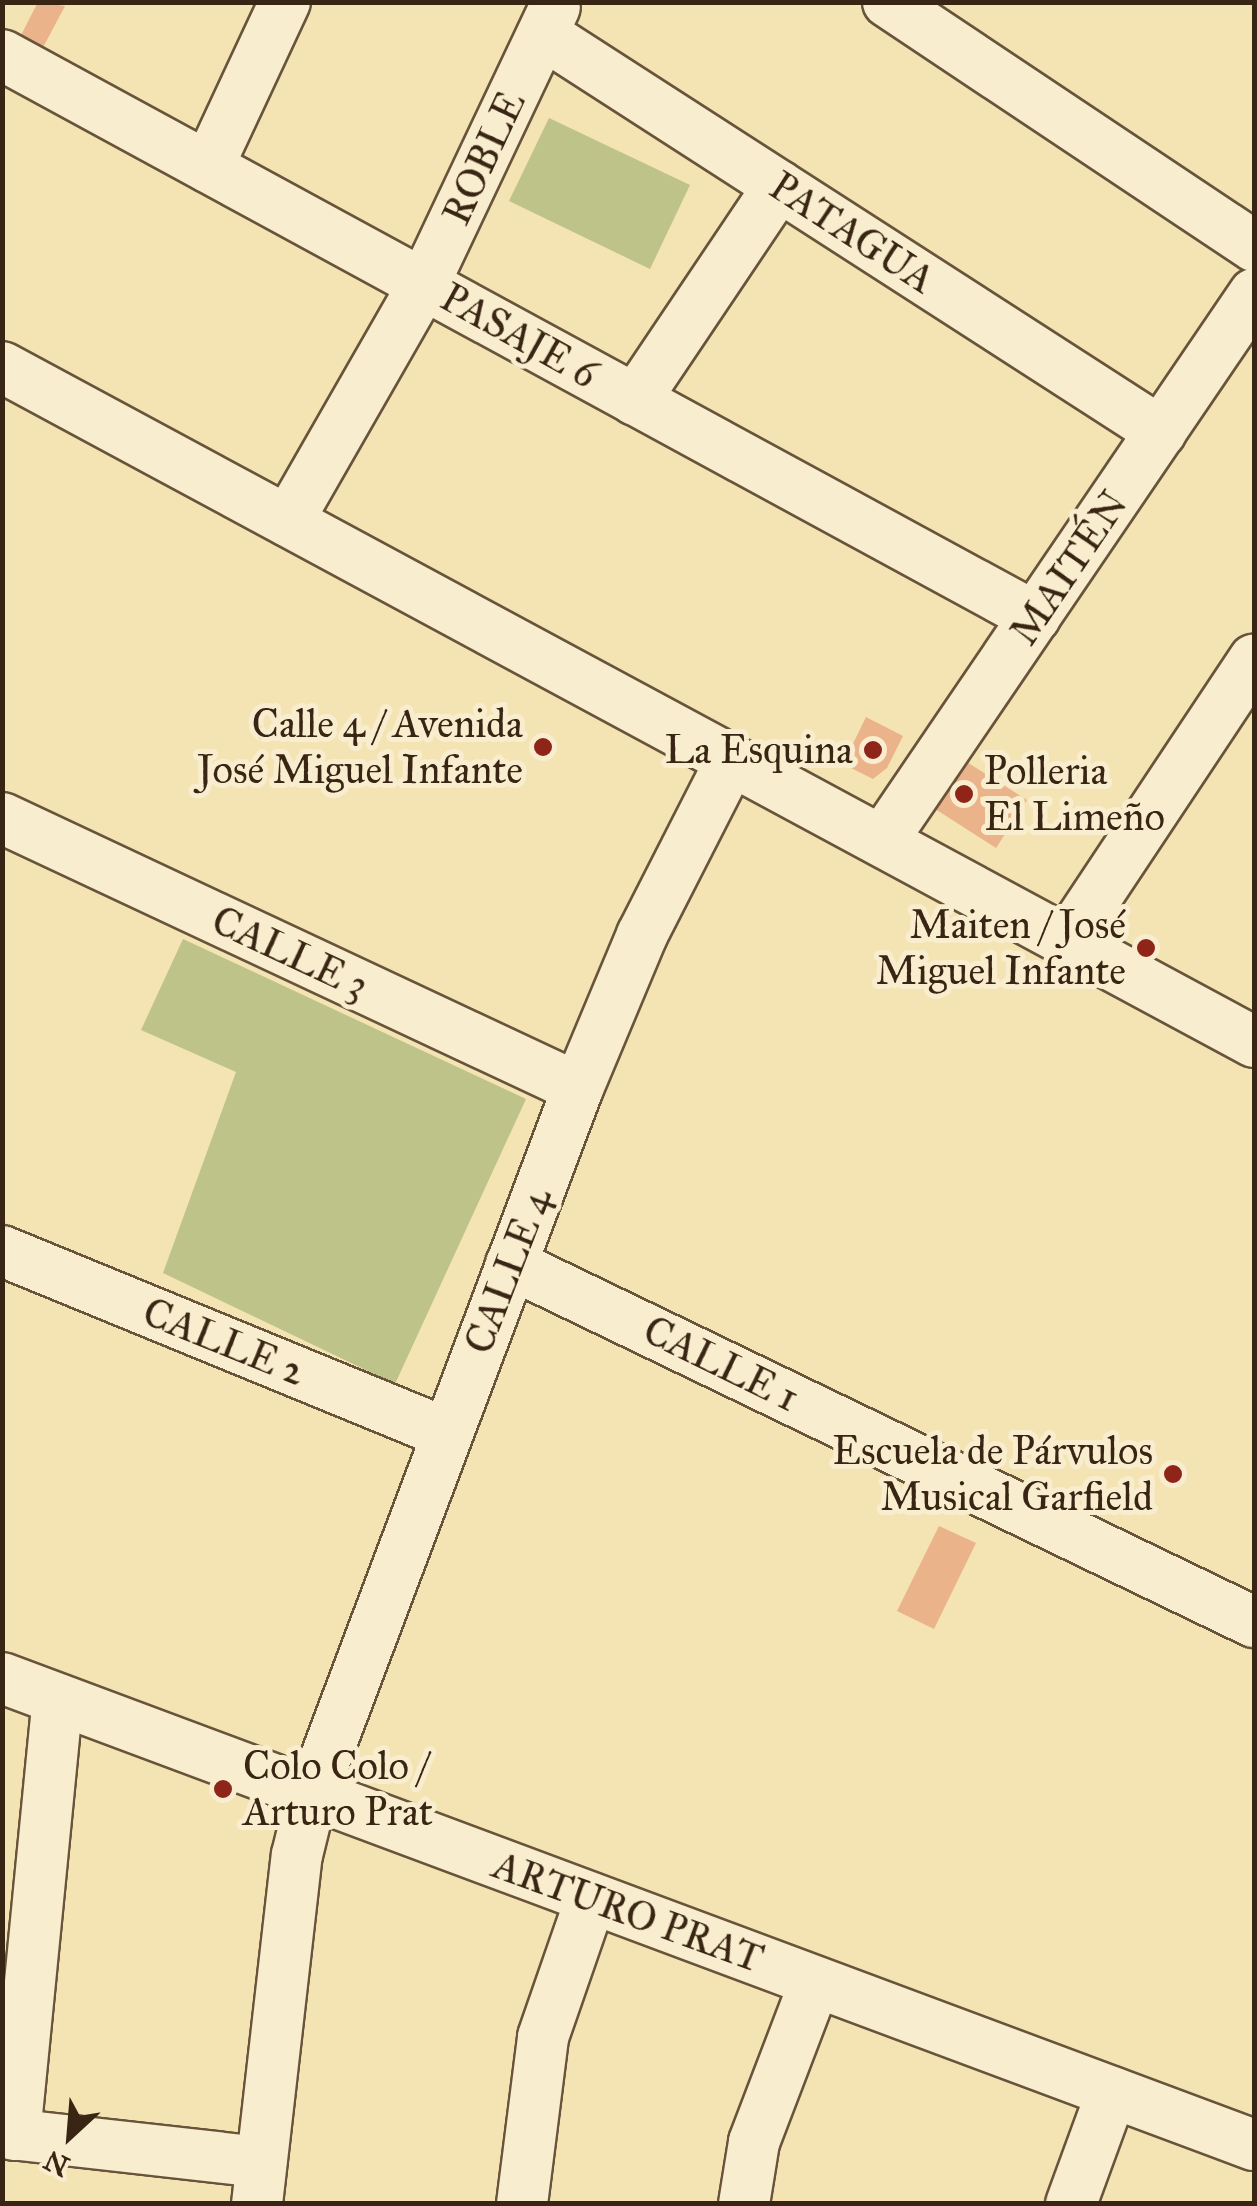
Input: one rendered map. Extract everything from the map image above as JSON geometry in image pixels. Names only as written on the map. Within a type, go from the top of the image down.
[{"type":"street","points":[[208,167],[285,2]]},
{"type":"street","points":[[888,2],[1254,246]]},
{"type":"street","name":"PATAGUA","points":[[550,18],[778,186],[1161,432]]},
{"type":"street","name":"ROBLE","points":[[288,520],[424,284],[550,18]]},
{"type":"street","name":"PASAJE 6","points":[[2,55],[1035,617]]},
{"type":"street","points":[[635,400],[778,186]]},
{"type":"street","name":"MAITÉN","points":[[882,841],[1254,294]]},
{"type":"street","points":[[2,367],[1254,1042]]},
{"type":"street","points":[[1067,941],[1254,660]]},
{"type":"street","name":"CALLE 4","points":[[259,2183],[300,1836],[312,1794],[578,1088],[642,935],[731,760]]},
{"type":"street","name":"CALLE 3","points":[[2,818],[578,1088]]},
{"type":"street","name":"CALLE 2","points":[[2,1251],[446,1433]]},
{"type":"street","name":"CALLE 1","points":[[511,1264],[1254,1622]]},
{"type":"street","name":"ARTURO PRAT","points":[[2,1678],[1254,2145]]},
{"type":"street","points":[[58,1699],[8,2134],[259,2183]]},
{"type":"street","points":[[522,2204],[543,2037],[591,1898]]},
{"type":"street","points":[[744,2204],[754,2142],[815,1982]]},
{"type":"street","points":[[1071,2204],[1112,2092]]},
{"type":"green space","points":[[549,118],[690,185],[650,269],[509,201]]},
{"type":"green space","points":[[183,939],[526,1099],[395,1384],[163,1273],[236,1072],[141,1030]]},
{"type":"building","points":[[38,2],[65,6],[39,55],[17,43]]},
{"type":"building","name":"La Esquina","points":[[866,717],[903,736],[887,768],[873,779],[843,764]]},
{"type":"building","points":[[962,759],[1027,800],[996,848],[932,807]]},
{"type":"building","points":[[939,1526],[976,1543],[934,1629],[897,1611]]},
{"type":"place","name":"Calle 4 / Avenida José Miguel Infante","points":[[543,747]]},
{"type":"place","name":"La Esquina","points":[[873,750]]},
{"type":"place","name":"Polleria El Limeño","points":[[964,794]]},
{"type":"place","name":"Maiten / José Miguel Infante","points":[[1146,948]]},
{"type":"place","name":"Escuela de Párvulos Musical Garfield","points":[[1173,1474]]},
{"type":"place","name":"Colo Colo / Arturo Prat","points":[[223,1789]]}]
